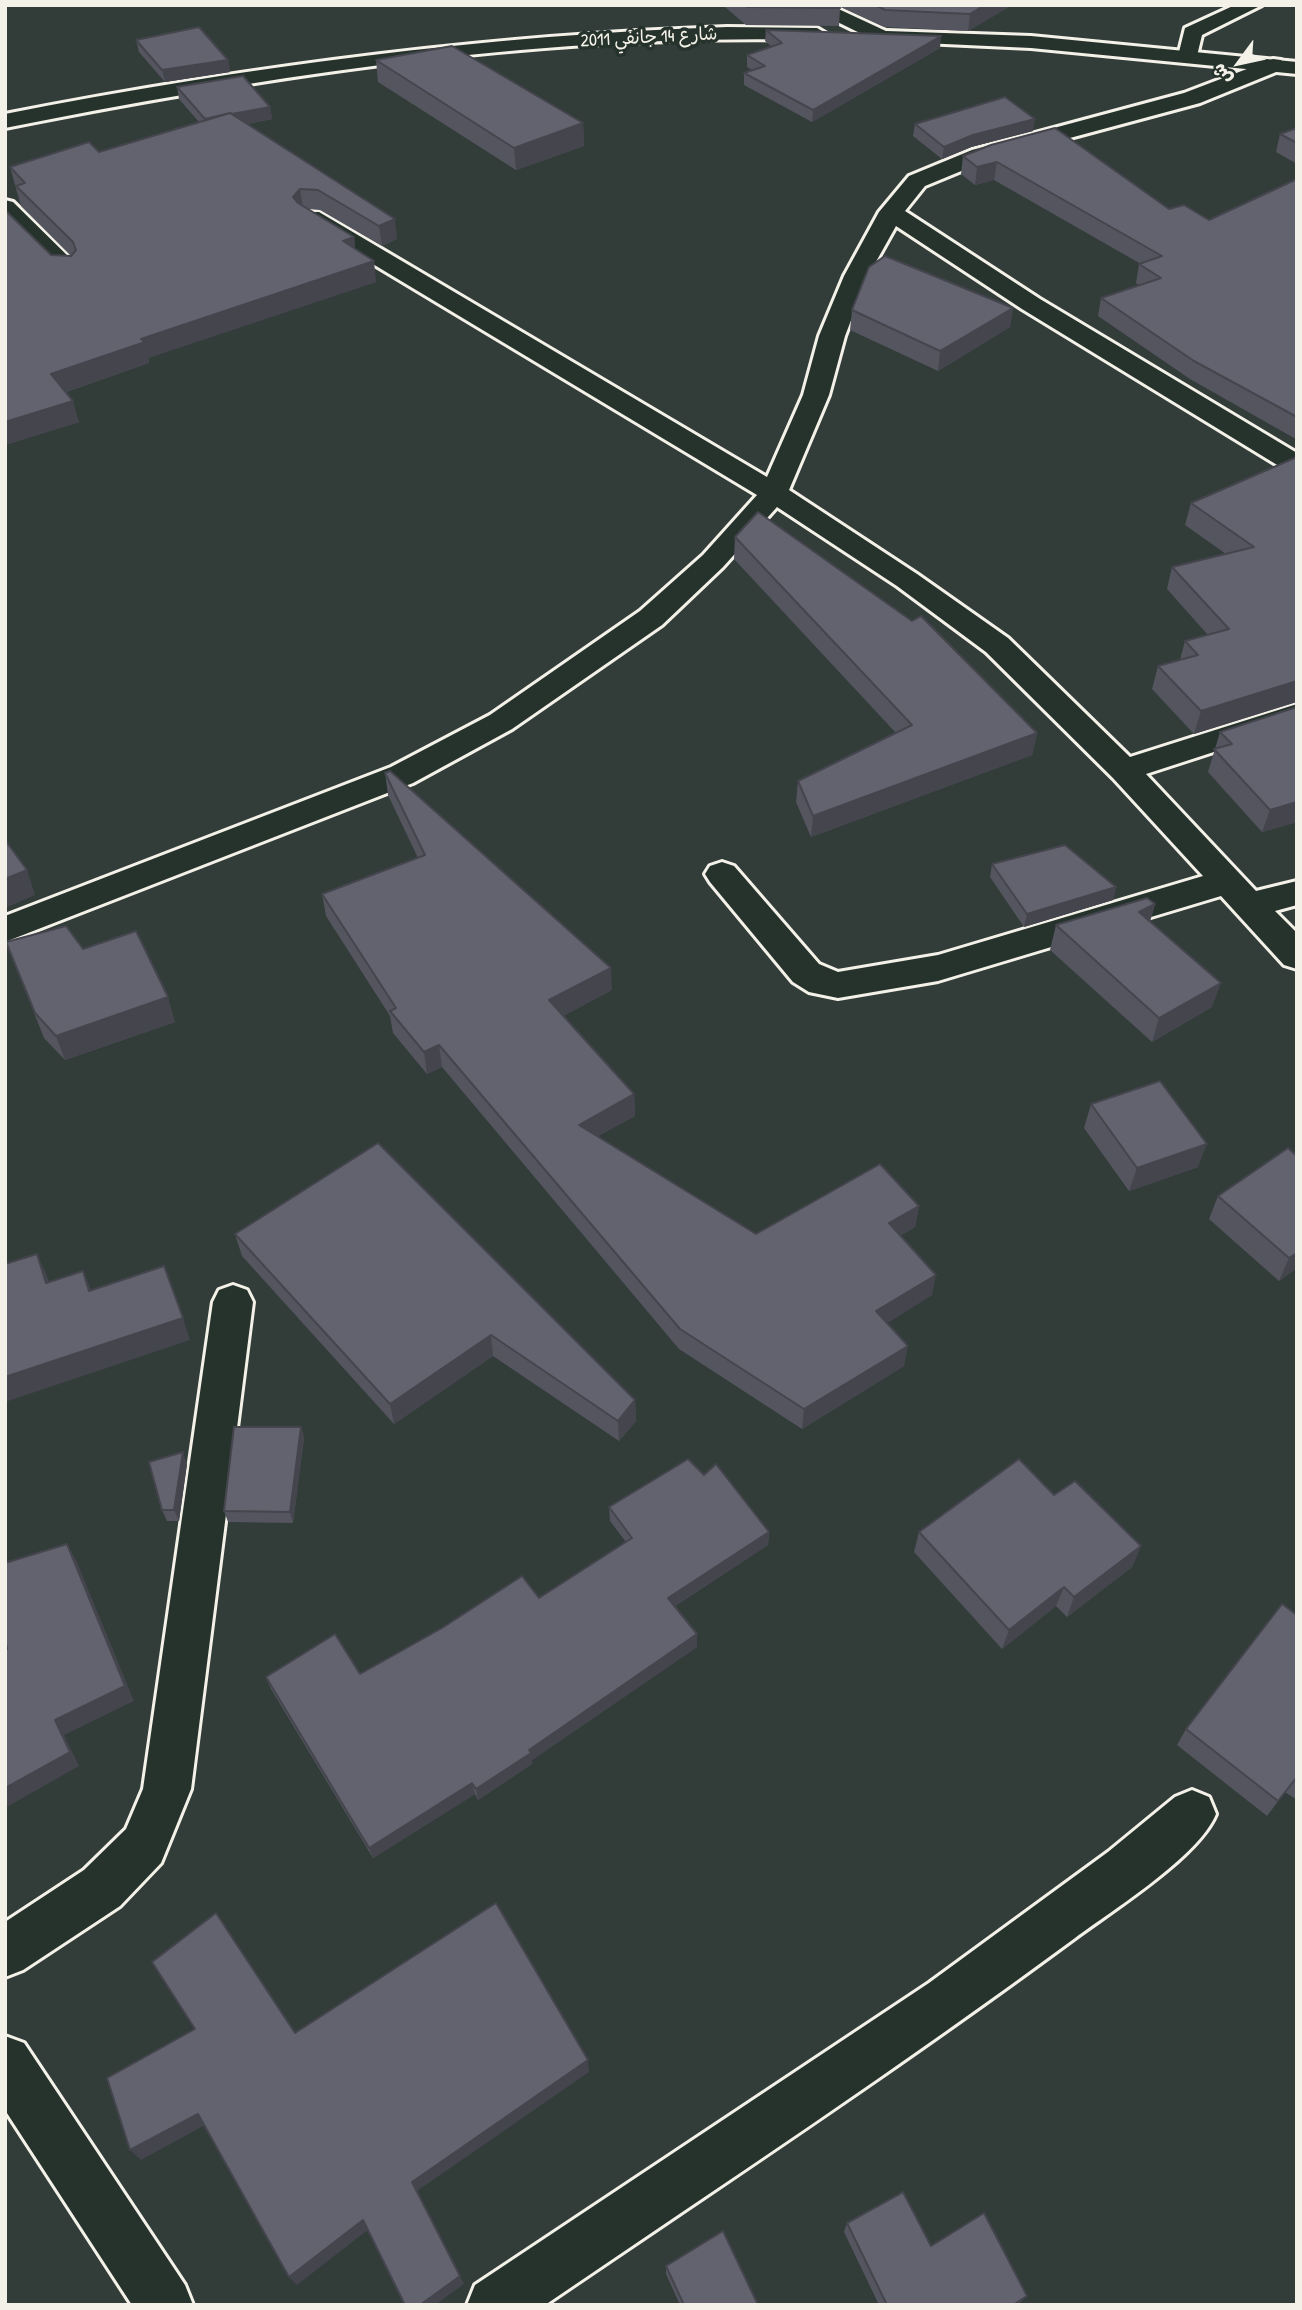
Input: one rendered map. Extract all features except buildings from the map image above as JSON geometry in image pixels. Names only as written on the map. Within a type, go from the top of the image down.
[{"type":"street","points":[[813,5],[881,36]]},
{"type":"street","points":[[1189,56],[1192,32],[1252,5]]},
{"type":"street","name":"شارع 14 جانفي 2011","points":[[5,121],[242,78],[470,49],[744,33],[1031,42],[1285,67]]},
{"type":"street","points":[[5,930],[361,792],[501,722],[651,618],[713,561],[774,494],[816,395],[831,336],[856,276],[891,212],[917,181],[980,155],[1192,98],[1285,67]]},
{"type":"street","points":[[5,207],[67,270]]},
{"type":"street","points":[[891,212],[1031,304],[1297,465]]},
{"type":"street","points":[[311,217],[774,494],[907,580],[997,645],[1124,770],[1297,956]]},
{"type":"street","points":[[1124,770],[1297,714]]},
{"type":"street","points":[[722,874],[806,972],[822,983],[838,985],[951,964],[1238,893],[1297,893]]},
{"type":"street","points":[[5,1952],[102,1888],[144,1846],[167,1789],[233,1302]]},
{"type":"street","points":[[495,2305],[947,2001],[1126,1870],[1192,1814]]},
{"type":"street","points":[[5,2062],[165,2305]]}]
